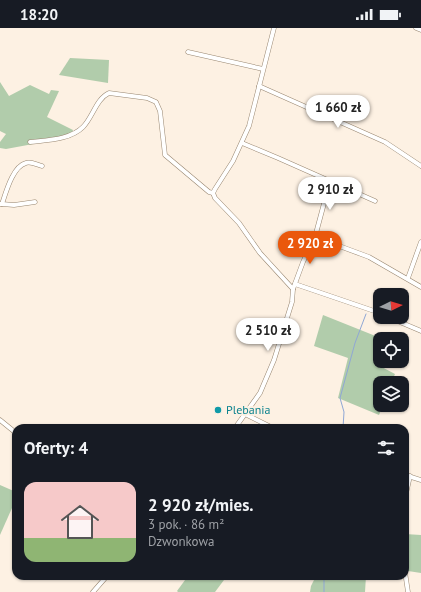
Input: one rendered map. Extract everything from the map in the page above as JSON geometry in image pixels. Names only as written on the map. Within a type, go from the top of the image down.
[{"type":"street","points":[[274,28],[249,126],[233,161],[215,189],[215,198],[238,223],[260,252],[294,286],[373,310]]},
{"type":"street","points":[[416,28],[421,30]]},
{"type":"street","points":[[188,52],[264,69]]},
{"type":"street","points":[[259,86],[385,142],[421,166]]},
{"type":"street","points":[[30,142],[69,136],[76,133],[83,127],[101,99],[109,93],[148,98],[156,102],[160,111],[165,155],[209,192],[214,193]]},
{"type":"street","points":[[242,143],[375,201]]},
{"type":"street","points":[[35,202],[14,205],[1,204],[10,180],[24,163],[29,162],[42,166]]},
{"type":"street","points":[[238,424],[260,393],[274,360],[292,302],[294,286],[302,262],[315,237],[330,181]]},
{"type":"street","points":[[315,237],[369,257],[421,286]]},
{"type":"street","points":[[408,278],[421,242]]},
{"type":"street","points":[[404,324],[421,331]]},
{"type":"street","points":[[245,414],[265,424]]},
{"type":"street","points":[[0,420],[12,430]]},
{"type":"street","points":[[409,477],[421,480]]},
{"type":"street","points":[[93,592],[104,580]]},
{"type":"street","points":[[406,580],[408,592]]},
{"type":"green space","points":[[70,58],[109,60],[108,83],[59,75]]},
{"type":"green space","points":[[0,82],[9,96],[30,85],[49,94],[51,90],[59,91],[47,117],[73,130],[71,137],[6,149],[0,148],[0,142],[6,134],[0,131]]},
{"type":"green space","points":[[323,315],[373,335],[373,368],[384,368],[395,374],[394,376],[373,376],[373,412],[380,412],[379,415],[338,398],[348,358],[314,346]]},
{"type":"green space","points":[[0,485],[12,490],[12,508],[0,535]]},
{"type":"green space","points":[[409,534],[421,535],[421,573],[409,571]]},
{"type":"green space","points":[[185,580],[224,580],[215,592],[177,591]]},
{"type":"green space","points":[[314,580],[366,580],[365,592],[310,592]]},
{"type":"waterway","points":[[343,424],[344,412],[340,398],[355,343],[366,314]]},
{"type":"waterway","points":[[324,580],[324,592]]},
{"type":"place","name":"Plebania","points":[[218,410]]}]
